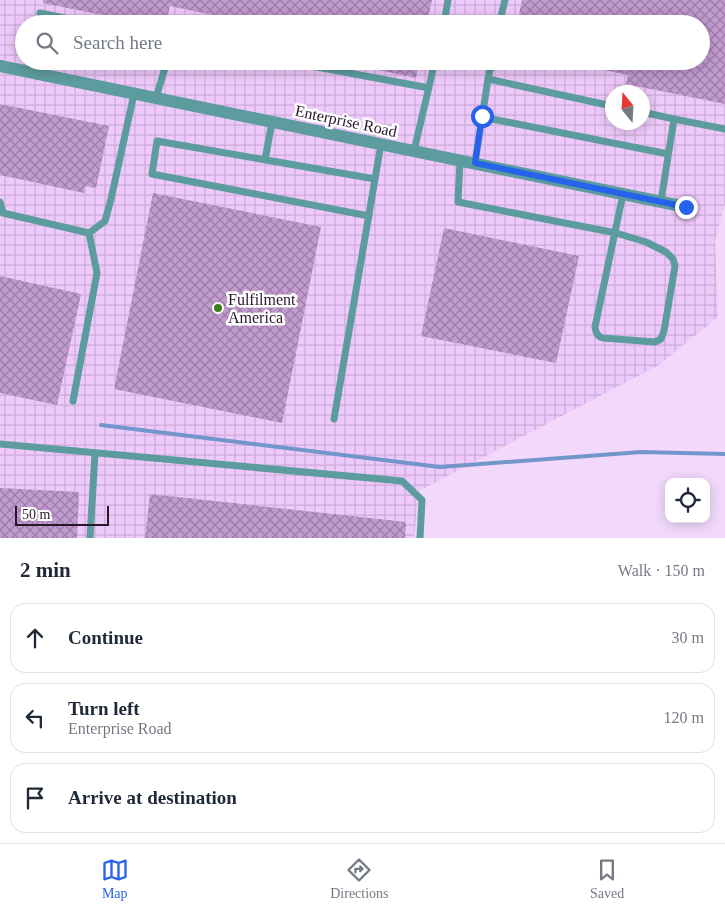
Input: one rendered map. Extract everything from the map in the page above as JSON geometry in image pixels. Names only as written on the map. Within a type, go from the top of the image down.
[{"type":"street","name":"Enterprise Road","points":[[0,66],[15,69]]},
{"type":"street","name":"Enterprise Road","points":[[19,70],[686,207]]},
{"type":"lane","points":[[446,15],[448,0]]},
{"type":"lane","points":[[502,15],[504,0]]},
{"type":"lane","points":[[40,12],[54,15]]},
{"type":"lane","points":[[156,98],[164,70]]},
{"type":"lane","points":[[333,70],[429,88]]},
{"type":"lane","points":[[414,151],[433,70]]},
{"type":"lane","points":[[475,163],[490,70]]},
{"type":"lane","points":[[488,80],[605,105]]},
{"type":"lane","points":[[0,202],[2,215],[89,233],[105,221],[134,94]]},
{"type":"lane","points":[[650,114],[725,129]]},
{"type":"lane","points":[[482,116],[668,154]]},
{"type":"lane","points":[[660,201],[674,119]]},
{"type":"lane","points":[[265,160],[272,122]]},
{"type":"lane","points":[[369,216],[152,174],[158,141],[375,179]]},
{"type":"lane","points":[[334,420],[382,144]]},
{"type":"lane","points":[[460,160],[458,202],[616,232],[646,242],[666,252],[673,258],[676,266],[664,330],[660,339],[655,342],[603,338],[598,336],[596,332],[595,327],[616,232],[623,194]]},
{"type":"lane","points":[[72,401],[97,273],[89,233]]},
{"type":"lane","points":[[0,444],[402,481],[422,500],[420,538]]},
{"type":"lane","points":[[90,538],[95,453]]},
{"type":"shaded area","points":[[0,0],[725,0],[725,204],[715,241],[718,317],[659,365],[419,491],[414,538],[0,538]]},
{"type":"building","points":[[43,0],[432,0],[429,15],[212,15],[170,6],[168,15],[102,15],[43,3]]},
{"type":"building","points":[[522,0],[725,0],[725,104],[650,89],[650,85],[626,84],[628,75],[605,70],[710,70],[710,15],[519,15]]},
{"type":"building","points":[[378,70],[417,70],[416,78]]},
{"type":"building","points":[[0,104],[109,126],[96,188],[85,186],[84,193],[0,175]]},
{"type":"building","name":"Fulfilment America","points":[[153,193],[321,227],[282,423],[114,389]]},
{"type":"building","points":[[444,228],[579,256],[556,363],[421,336]]},
{"type":"building","points":[[0,276],[81,294],[57,405],[0,393]]},
{"type":"building","points":[[0,488],[79,492],[77,538],[0,538]]},
{"type":"building","points":[[150,494],[406,522],[405,538],[145,538]]},
{"type":"waterway","points":[[101,425],[440,467],[641,452],[725,454]]},
{"type":"place","name":"Fulfilment America","points":[[218,308]]},
{"type":"route","points":[[482,116],[475,163],[686,207]]}]
